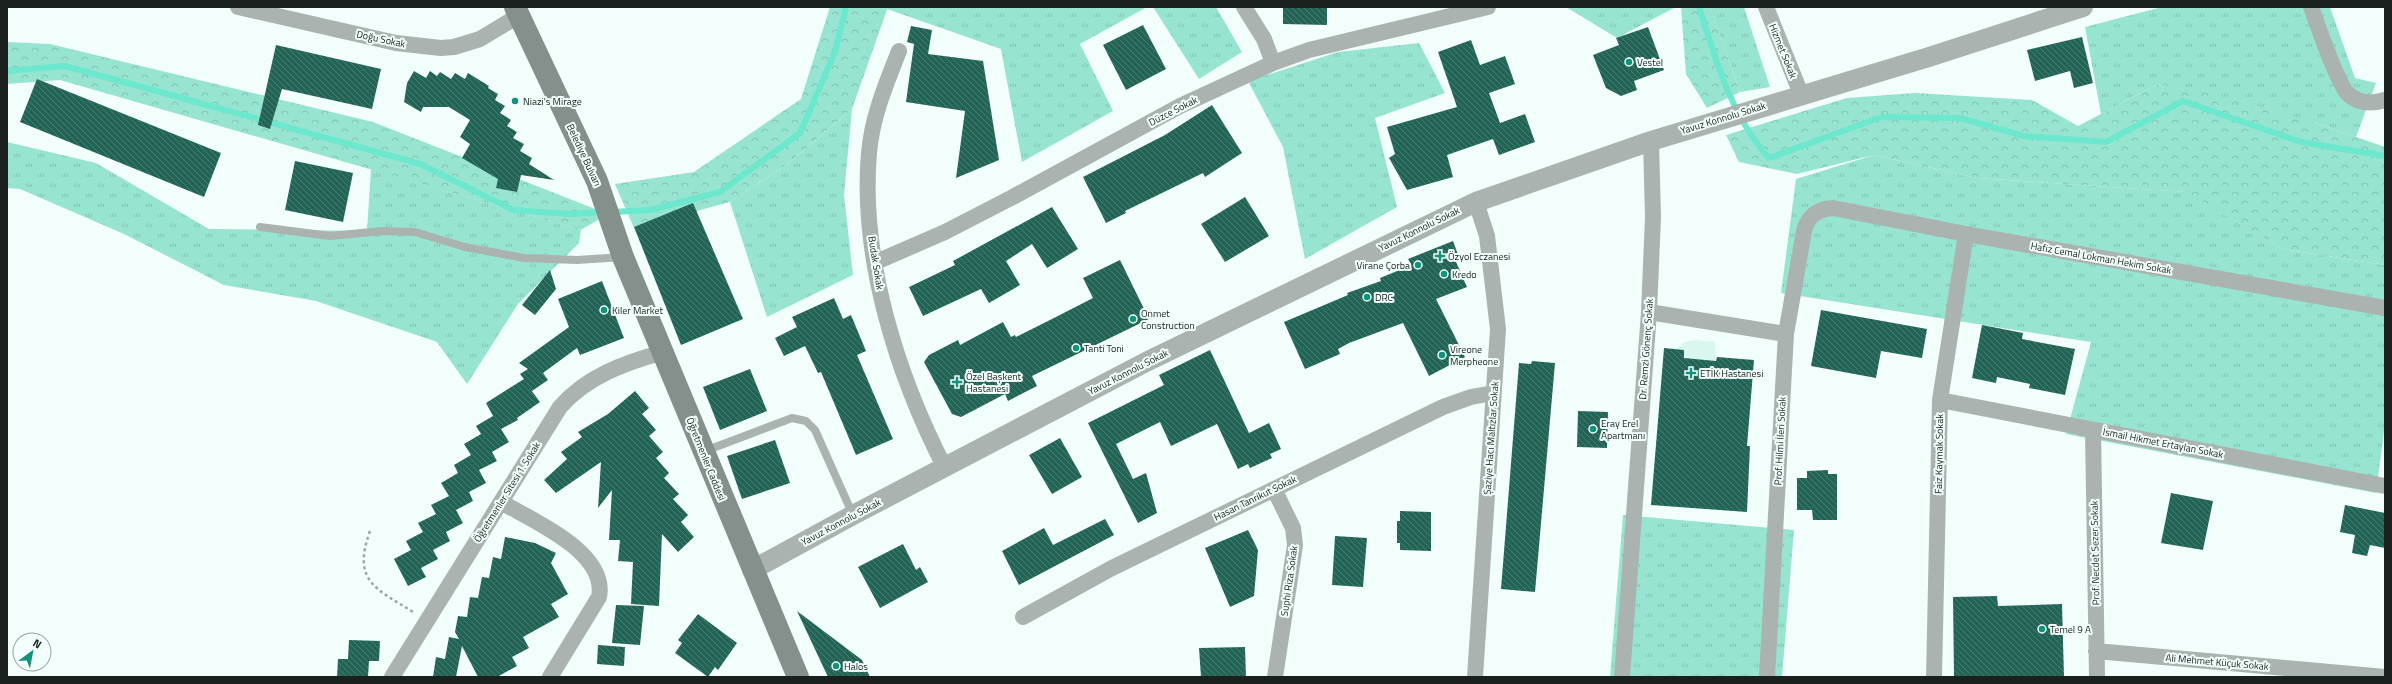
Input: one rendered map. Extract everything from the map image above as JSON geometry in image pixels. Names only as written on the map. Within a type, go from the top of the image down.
[{"type":"main road","name":"Belediye Bulvarı","points":[[516,11],[597,181],[620,248]]},
{"type":"main road","name":"Öğretmenler Caddesi","points":[[620,248],[703,452],[798,677]]},
{"type":"street","name":"Doğu Sokak","points":[[238,7],[396,43],[441,48],[454,47],[480,39],[516,11]]},
{"type":"street","points":[[1244,7],[1264,39],[1273,63]]},
{"type":"street","name":"Düzce Sokak","points":[[876,262],[952,228],[1011,198],[1180,106],[1273,63],[1308,50],[1488,7]]},
{"type":"street","name":"Hizmet Sokak","points":[[1766,7],[1801,94]]},
{"type":"street","name":"Yavuz Konnolu Sokak","points":[[752,570],[853,515],[1146,362],[1476,202],[1651,141],[1801,94],[1929,57],[2083,7]]},
{"type":"street","points":[[2311,7],[2347,93],[2362,102],[2374,103],[2385,100]]},
{"type":"street","name":"Budak Sokak","points":[[899,51],[881,95],[869,152],[869,201],[882,299],[904,375],[929,438],[945,468]]},
{"type":"street","name":"Dr. Remzi Gönenç Sokak","points":[[1622,677],[1649,312],[1653,217],[1651,141]]},
{"type":"street","name":"Şaziye Hacı Maltızlar Sokak","points":[[1475,677],[1493,394],[1498,353],[1496,301],[1487,236],[1476,202]]},
{"type":"street","name":"Hafiz Cemal Lokman Hekim Sokak","points":[[1817,211],[1833,208],[1966,234],[2385,308]]},
{"type":"street","name":"Prof. Hilmi İleri Sokak","points":[[1768,677],[1786,334],[1804,231],[1810,218],[1817,211]]},
{"type":"street","name":"Faiz Kaymak Sokak","points":[[1934,677],[1940,400],[1966,234]]},
{"type":"street","points":[[1649,312],[1786,334]]},
{"type":"street","name":"Öğretmenler Sitesi 1. Sokak","points":[[392,677],[560,407],[577,390],[595,378],[630,362],[663,352]]},
{"type":"street","name":"Hasan Tanrikut Sokak","points":[[1023,617],[1112,568],[1443,407],[1471,397],[1493,394]]},
{"type":"street","name":"İsmail Hikmet Ertaylan Sokak","points":[[1940,400],[2385,486]]},
{"type":"street","name":"Prof. Necdet Sezer Sokak","points":[[2093,430],[2097,677]]},
{"type":"street","name":"Suphi Riza Sokak","points":[[1274,489],[1293,528],[1295,544],[1275,677]]},
{"type":"street","points":[[501,502],[581,552],[598,575],[601,587],[599,597],[550,677]]},
{"type":"street","name":"Ali Mehmet Küçuk Sokak","points":[[2096,651],[2385,677]]},
{"type":"lane","points":[[260,227],[330,236],[382,231],[415,232],[466,247],[524,258],[577,260],[620,248]]},
{"type":"lane","points":[[703,452],[792,418],[806,421],[815,430],[853,515]]},
{"type":"path","points":[[370,531],[362,558],[366,576],[380,592],[427,620]]},
{"type":"shaded area","points":[[1696,340],[1715,342],[1718,387],[1667,355],[1685,342]]},
{"type":"green space","points":[[830,7],[888,7],[852,109],[790,162],[730,202],[634,228],[615,184],[694,172],[801,99]]},
{"type":"green space","points":[[888,7],[1147,7],[1080,44],[1113,111],[1022,162],[1001,49],[887,9]]},
{"type":"green space","points":[[1153,7],[1216,7],[1242,52],[1199,79]]},
{"type":"green space","points":[[1566,7],[1676,7],[1617,38]]},
{"type":"green space","points":[[1681,7],[1710,7],[1740,92],[1707,108],[1686,74]]},
{"type":"green space","points":[[1710,7],[1744,7],[1770,87],[1740,92]]},
{"type":"green space","points":[[2162,7],[2330,7],[2355,78],[2376,83],[2356,137],[2316,123],[2158,84],[2101,114],[2085,27]]},
{"type":"green space","points":[[7,42],[50,44],[373,122],[608,214],[581,230],[60,80],[7,84]]},
{"type":"green space","points":[[1419,43],[1445,93],[1375,118],[1397,207],[1305,259],[1283,147],[1248,81],[1338,52]]},
{"type":"green space","points":[[2158,84],[2223,96],[2316,123],[2385,147],[2385,265],[2283,249],[2185,192],[1977,178],[1874,155],[1797,174],[1739,162],[1726,135],[1847,98],[1915,93],[2032,100],[2078,126]]},
{"type":"green space","points":[[852,109],[844,195],[853,275],[767,317],[730,202],[790,162]]},
{"type":"green space","points":[[7,142],[96,163],[209,229],[367,231],[371,169],[581,230],[579,243],[518,304],[467,384],[437,342],[316,301],[224,285],[124,234],[20,189],[7,188]]},
{"type":"green space","points":[[1874,155],[1977,178],[2186,192],[2283,249],[2385,265],[2385,424],[2376,493],[2066,434],[2091,342],[1781,293],[1796,179]]},
{"type":"green space","points":[[1623,515],[1794,530],[1782,677],[1610,677]]},
{"type":"building","points":[[1283,7],[1327,7],[1327,25],[1283,24]]},
{"type":"building","points":[[1143,25],[1166,69],[1126,90],[1103,45]]},
{"type":"building","points":[[911,26],[932,30],[928,54],[983,61],[999,160],[956,178],[965,111],[906,102],[914,44],[907,42]]},
{"type":"building","name":"Vestel","points":[[1648,27],[1664,70],[1634,81],[1637,90],[1621,96],[1606,88],[1593,55],[1619,45],[1616,38]]},
{"type":"building","points":[[2082,37],[2093,83],[2074,88],[2070,71],[2035,81],[2027,50]]},
{"type":"building","points":[[1471,40],[1480,65],[1505,56],[1515,84],[1489,93],[1500,123],[1525,114],[1535,142],[1499,155],[1493,139],[1447,155],[1453,177],[1407,190],[1389,158],[1395,154],[1387,127],[1457,107],[1438,52]]},
{"type":"building","points":[[276,45],[381,69],[372,109],[282,89],[270,129],[258,125]]},
{"type":"building","points":[[414,71],[426,78],[430,71],[437,76],[440,72],[451,79],[455,73],[465,79],[468,73],[489,86],[488,88],[498,94],[495,100],[505,106],[500,113],[511,120],[507,126],[517,132],[513,138],[524,144],[520,151],[532,158],[529,164],[554,180],[521,175],[517,192],[496,188],[498,179],[462,158],[470,144],[460,137],[470,120],[449,107],[423,107],[421,112],[404,102],[407,83]]},
{"type":"building","points":[[37,79],[221,153],[204,197],[20,122]]},
{"type":"building","points":[[1212,105],[1242,153],[1205,177],[1203,173],[1125,211],[1126,213],[1106,223],[1083,177],[1165,135]]},
{"type":"building","points":[[295,161],[353,173],[343,222],[285,210]]},
{"type":"building","points":[[1245,197],[1269,236],[1225,262],[1201,224]]},
{"type":"building","points":[[693,203],[743,319],[681,345],[634,227]]},
{"type":"building","points":[[1052,207],[1078,249],[1047,268],[1032,244],[1006,261],[1020,285],[989,303],[981,289],[923,316],[909,287],[955,265],[953,261]]},
{"type":"building","points":[[1453,241],[1460,260],[1456,262],[1467,287],[1436,299],[1465,357],[1429,376],[1403,323],[1349,343],[1338,349],[1340,354],[1305,369],[1284,322],[1348,295],[1347,293],[1381,281],[1380,278],[1411,264],[1408,259]]},
{"type":"building","points":[[1120,260],[1149,319],[1032,376],[1037,386],[1008,401],[1005,394],[961,417],[952,414],[924,362],[929,355],[958,340],[960,345],[1003,322],[1011,337],[1015,335],[1016,337],[1093,298],[1083,278]]},
{"type":"building","points":[[550,270],[556,289],[535,315],[522,305]]},
{"type":"building","points":[[602,281],[624,338],[580,355],[577,348],[543,373],[548,380],[532,391],[528,386],[540,402],[517,418],[518,420],[501,429],[509,442],[492,452],[497,461],[479,470],[486,483],[469,492],[473,501],[456,510],[463,523],[446,532],[450,541],[433,550],[438,559],[421,568],[426,577],[408,586],[394,559],[411,550],[406,541],[423,532],[418,523],[436,514],[431,505],[449,496],[441,483],[458,473],[454,465],[471,455],[464,444],[481,434],[476,426],[493,416],[486,403],[524,379],[520,374],[528,369],[519,363],[569,327],[558,299]]},
{"type":"building","points":[[834,298],[843,319],[851,315],[866,351],[857,355],[893,439],[856,455],[821,372],[818,373],[805,346],[784,356],[775,338],[797,327],[792,317]]},
{"type":"building","points":[[1821,310],[1927,329],[1922,358],[1881,351],[1876,378],[1811,366]]},
{"type":"building","points":[[1982,325],[2023,333],[2022,339],[2075,349],[2065,395],[2029,388],[2030,384],[1997,377],[1996,383],[1972,378]]},
{"type":"building","points":[[1664,348],[1684,350],[1684,358],[1716,361],[1717,357],[1754,360],[1747,446],[1750,446],[1747,512],[1651,505]]},
{"type":"building","points":[[1210,350],[1249,433],[1269,423],[1281,449],[1270,454],[1272,458],[1250,468],[1248,464],[1238,469],[1217,424],[1171,446],[1160,422],[1116,444],[1133,479],[1146,473],[1157,513],[1138,523],[1088,423],[1164,385],[1159,375]]},
{"type":"building","points":[[1532,361],[1555,363],[1535,592],[1501,589],[1519,363],[1531,364]]},
{"type":"building","points":[[750,369],[767,411],[720,430],[703,387]]},
{"type":"building","points":[[635,391],[649,408],[642,414],[656,430],[649,436],[663,452],[656,458],[669,473],[664,478],[679,494],[673,499],[688,515],[681,522],[694,537],[678,552],[662,534],[659,606],[631,604],[633,562],[618,561],[620,540],[609,540],[612,490],[598,508],[601,462],[556,493],[544,480],[567,459],[561,452],[582,437],[578,432],[608,414]]},
{"type":"building","name":"Eray Erel Apartmanı","points":[[1578,411],[1608,412],[1607,448],[1577,447]]},
{"type":"building","points":[[1060,438],[1082,477],[1052,494],[1029,455]]},
{"type":"building","points":[[775,440],[790,483],[742,499],[727,456]]},
{"type":"building","points":[[1828,470],[1828,474],[1837,474],[1837,520],[1813,520],[1812,510],[1797,510],[1797,478],[1807,478],[1807,471]]},
{"type":"building","points":[[2171,493],[2213,501],[2203,550],[2161,543]]},
{"type":"building","points":[[2345,505],[2385,513],[2385,548],[2370,545],[2367,556],[2352,553],[2355,535],[2340,532]]},
{"type":"building","points":[[1400,511],[1431,512],[1431,551],[1400,550],[1400,543],[1397,543],[1397,521],[1400,521]]},
{"type":"building","points":[[1105,519],[1114,535],[1019,585],[1002,551],[1044,528],[1053,545]]},
{"type":"building","points":[[1248,530],[1258,550],[1254,596],[1230,607],[1205,548]]},
{"type":"building","points":[[1335,536],[1367,538],[1363,587],[1332,585]]},
{"type":"building","points":[[505,537],[535,543],[556,553],[551,563],[568,594],[551,604],[559,617],[523,637],[529,648],[512,657],[517,666],[497,677],[478,677],[462,646],[456,677],[433,677],[436,657],[445,659],[449,637],[459,639],[455,632],[458,616],[467,617],[470,597],[478,598],[482,577],[489,578],[493,557],[501,559]]},
{"type":"building","points":[[903,544],[916,570],[920,567],[928,582],[880,608],[858,567]]},
{"type":"building","points":[[1997,596],[1998,606],[2062,604],[2064,677],[1954,677],[1953,597]]},
{"type":"building","points":[[616,605],[644,606],[640,645],[612,643]]},
{"type":"building","points":[[797,611],[862,660],[870,677],[828,677]]},
{"type":"building","points":[[698,614],[737,643],[718,670],[715,667],[708,677],[675,653],[682,643],[678,640]]},
{"type":"building","points":[[349,640],[380,641],[379,661],[369,661],[368,677],[337,677],[338,659],[348,659]]},
{"type":"building","points":[[598,645],[625,647],[624,666],[597,664]]},
{"type":"building","points":[[1245,647],[1246,677],[1201,677],[1199,648]]},
{"type":"waterway","points":[[612,212],[651,210],[720,192],[800,133],[835,52],[846,7]]},
{"type":"waterway","points":[[1699,7],[1726,87],[1744,124],[1769,158],[1881,117],[1960,118],[2024,136],[2106,142],[2183,101],[2301,142],[2385,156]]},
{"type":"waterway","points":[[7,71],[64,66],[146,88],[420,164],[513,210],[570,214],[603,212]]},
{"type":"place","name":"Vestel","points":[[1629,62]]},
{"type":"place","name":"Niazi's Mirage","points":[[515,101]]},
{"type":"place","name":"Özyol Eczanesi","points":[[1440,256]]},
{"type":"place","name":"Virane Çorba","points":[[1418,265]]},
{"type":"place","name":"Kredo","points":[[1444,274]]},
{"type":"place","name":"DRC","points":[[1367,297]]},
{"type":"place","name":"Kiler Market","points":[[604,310]]},
{"type":"place","name":"Onmet Construction","points":[[1133,319]]},
{"type":"place","name":"Tanti Toni","points":[[1076,348]]},
{"type":"place","name":"Vireone Merpheone","points":[[1442,355]]},
{"type":"place","name":"ETİK Hastanesi","points":[[1691,373]]},
{"type":"place","name":"Özel Başkent Hastanesi","points":[[957,382]]},
{"type":"place","name":"Eray Erel Apartmanı","points":[[1593,429]]},
{"type":"place","name":"Temel 9 A","points":[[2042,629]]},
{"type":"place","name":"Halos","points":[[836,666]]}]
